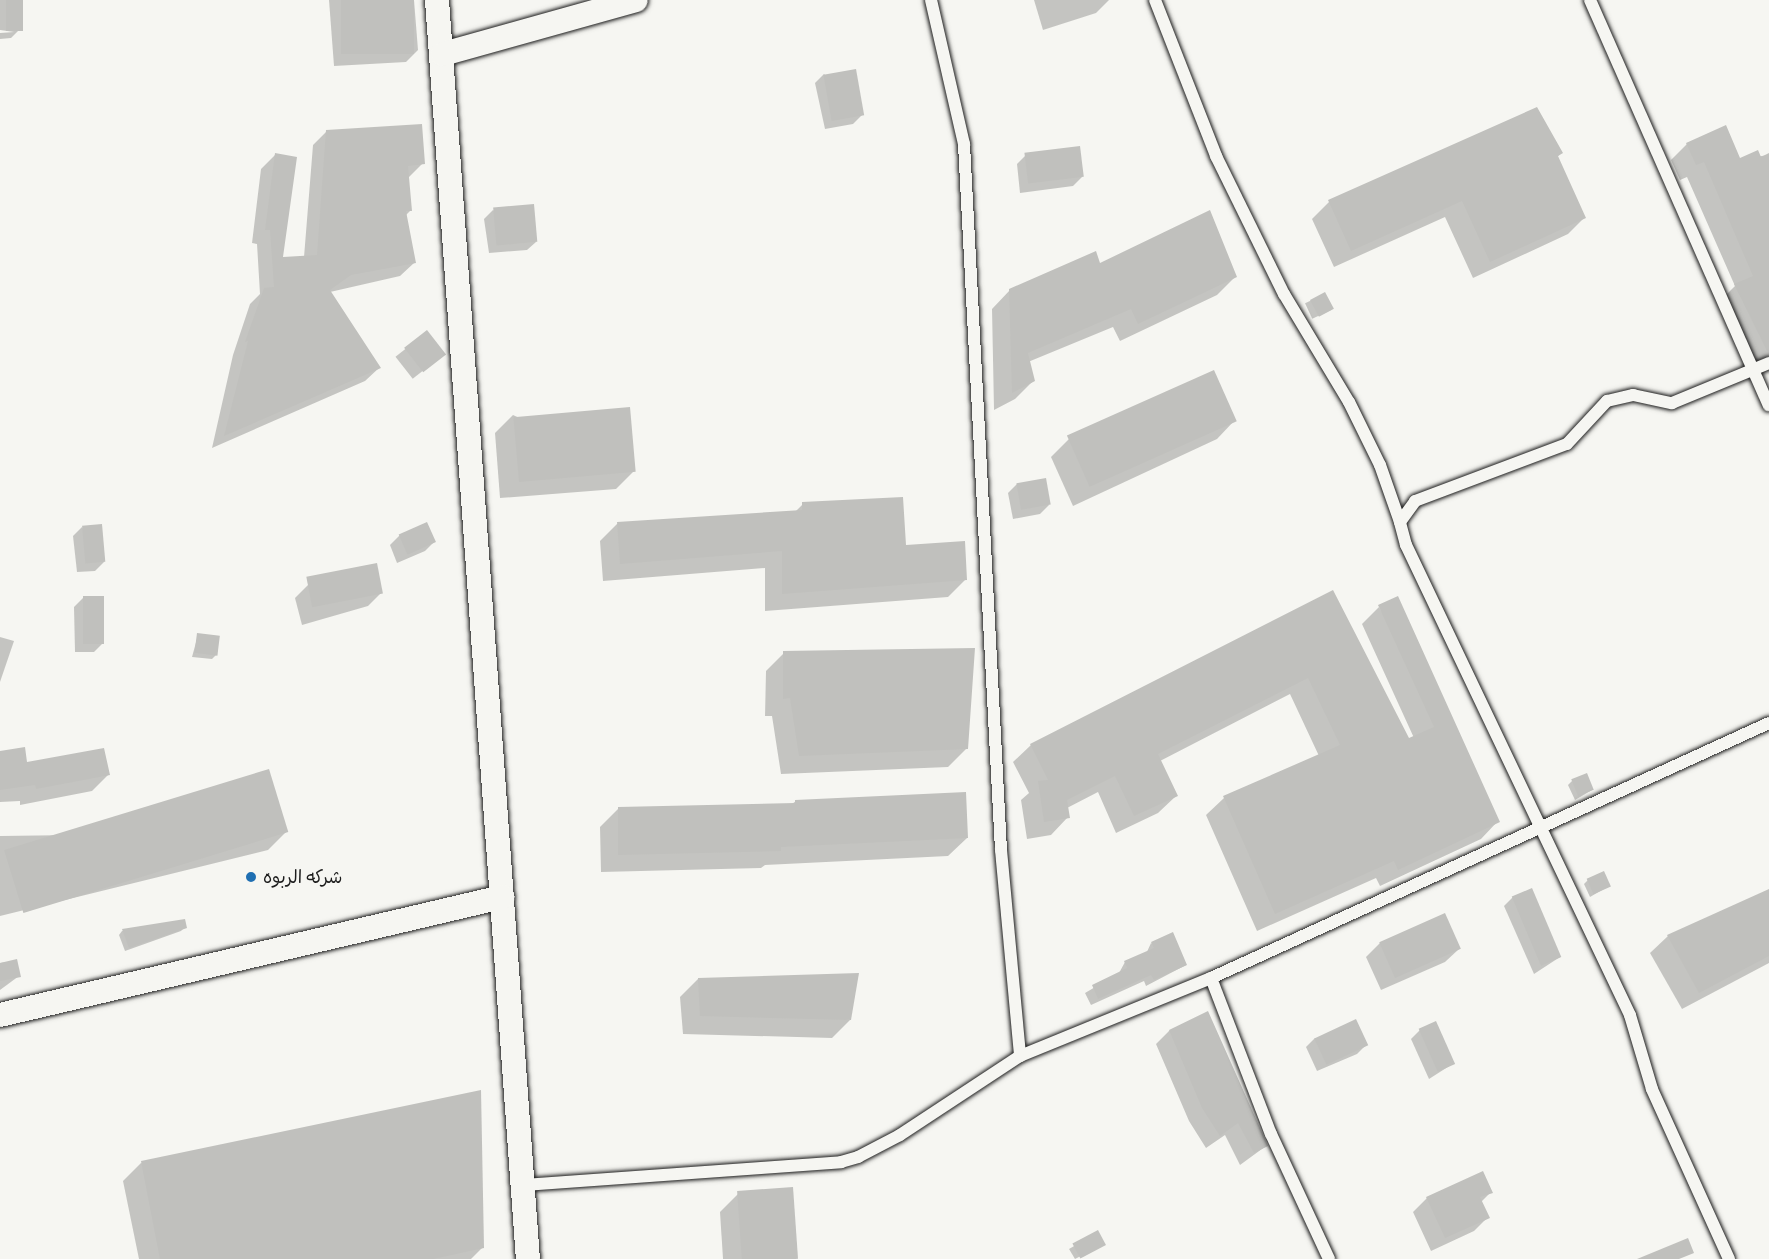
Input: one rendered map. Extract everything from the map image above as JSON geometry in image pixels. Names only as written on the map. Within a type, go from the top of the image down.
[{"type":"street","points":[[437,0],[443,54],[528,1259]]},
{"type":"street","points":[[443,54],[636,0]]},
{"type":"street","points":[[0,1015],[502,897]]},
{"type":"lane","points":[[931,0],[964,144],[1001,850],[1020,1056]]},
{"type":"lane","points":[[1155,0],[1216,156],[1284,294],[1354,413],[1380,465],[1406,545],[1542,825],[1630,1015],[1653,1089],[1729,1259]]},
{"type":"lane","points":[[1590,0],[1769,405]]},
{"type":"lane","points":[[1400,522],[1415,501],[1566,444],[1599,408],[1618,396],[1672,403],[1769,363]]},
{"type":"lane","points":[[524,1185],[842,1162],[900,1135],[1020,1056],[1211,978],[1769,723]]},
{"type":"lane","points":[[1211,978],[1271,1134],[1329,1259]]},
{"type":"building","points":[[6,0],[23,0],[23,31],[6,31]]},
{"type":"building","points":[[341,0],[414,0],[414,54],[341,54]]},
{"type":"building","points":[[856,69],[864,115],[832,121],[824,75]]},
{"type":"building","points":[[1537,107],[1563,153],[1558,156],[1586,218],[1490,262],[1462,201],[1351,251],[1328,200]]},
{"type":"building","points":[[422,124],[425,164],[408,166],[412,211],[406,211],[416,263],[351,275],[330,290],[381,368],[224,436],[248,341],[245,342],[264,288],[274,287],[270,230],[265,230],[275,153],[297,157],[283,257],[317,255],[326,130]]},
{"type":"building","points":[[1726,125],[1740,158],[1758,150],[1761,157],[1769,153],[1769,355],[1734,284],[1753,276],[1704,162],[1696,165],[1686,143]]},
{"type":"building","points":[[1080,146],[1084,177],[1028,184],[1024,153]]},
{"type":"building","points":[[534,204],[537,242],[496,245],[493,208]]},
{"type":"building","points":[[1210,210],[1237,277],[1138,324],[1131,309],[1028,353],[1035,381],[1012,393],[1009,289],[1096,251],[1100,263]]},
{"type":"building","points":[[1325,292],[1334,309],[1319,317],[1310,300]]},
{"type":"building","points":[[427,330],[446,354],[423,372],[404,348]]},
{"type":"building","points":[[1214,370],[1237,421],[1090,487],[1067,435]]},
{"type":"building","points":[[630,407],[636,472],[519,482],[513,417]]},
{"type":"building","points":[[1046,478],[1051,505],[1021,510],[1016,483]]},
{"type":"building","points":[[903,497],[906,545],[965,541],[967,580],[782,594],[782,551],[620,564],[617,522],[802,510],[802,502]]},
{"type":"building","points":[[427,522],[436,542],[408,555],[399,535]]},
{"type":"building","points":[[102,524],[105,562],[85,564],[82,526]]},
{"type":"building","points":[[377,563],[383,593],[312,607],[306,577]]},
{"type":"building","points":[[1333,590],[1409,738],[1434,727],[1378,605],[1398,596],[1500,822],[1398,870],[1394,861],[1275,914],[1223,796],[1340,745],[1308,678],[1158,754],[1178,796],[1134,816],[1115,776],[1067,800],[1070,818],[1044,822],[1038,781],[1048,780],[1030,744]]},
{"type":"building","points":[[83,596],[104,596],[104,644],[83,644]]},
{"type":"building","points":[[197,633],[220,636],[217,656],[195,653]]},
{"type":"building","points":[[975,648],[968,749],[799,756],[790,698],[783,699],[783,651]]},
{"type":"building","points":[[25,747],[27,762],[104,748],[110,775],[36,789],[35,785],[0,790],[0,751]]},
{"type":"building","points":[[269,769],[288,832],[23,913],[4,850]]},
{"type":"building","points":[[1587,773],[1594,790],[1578,796],[1571,779]]},
{"type":"building","points":[[966,792],[968,838],[781,847],[781,851],[618,855],[618,807],[795,803],[795,800]]},
{"type":"building","points":[[1604,871],[1611,887],[1594,894],[1587,879]]},
{"type":"building","points":[[1532,888],[1561,957],[1541,966],[1512,897]]},
{"type":"building","points":[[1769,889],[1769,956],[1699,993],[1667,935]]},
{"type":"building","points":[[1445,913],[1461,949],[1395,978],[1379,942]]},
{"type":"building","points":[[185,919],[187,928],[129,948],[122,929]]},
{"type":"building","points":[[1173,932],[1187,965],[1154,980],[1151,975],[1098,999],[1092,985],[1127,968],[1124,961],[1154,948],[1151,942]]},
{"type":"building","points":[[17,959],[21,977],[0,981],[0,963]]},
{"type":"building","points":[[859,973],[851,1020],[700,1016],[698,978]]},
{"type":"building","points":[[1208,1011],[1268,1146],[1254,1153],[1238,1123],[1220,1136],[1202,1108],[1169,1030]]},
{"type":"building","points":[[1356,1019],[1368,1045],[1327,1065],[1314,1038]]},
{"type":"building","points":[[1436,1021],[1455,1064],[1438,1072],[1419,1029]]},
{"type":"building","points":[[481,1090],[484,1248],[433,1259],[160,1259],[141,1161]]},
{"type":"building","points":[[1483,1171],[1493,1193],[1480,1197],[1490,1218],[1445,1238],[1426,1197]]},
{"type":"building","points":[[793,1187],[798,1259],[742,1259],[737,1191]]},
{"type":"building","points":[[1098,1230],[1106,1245],[1080,1259],[1072,1244]]},
{"type":"building","points":[[1688,1238],[1694,1253],[1679,1259],[1637,1259]]},
{"type":"place","name":"شركه الربوه","points":[[251,877]]}]
